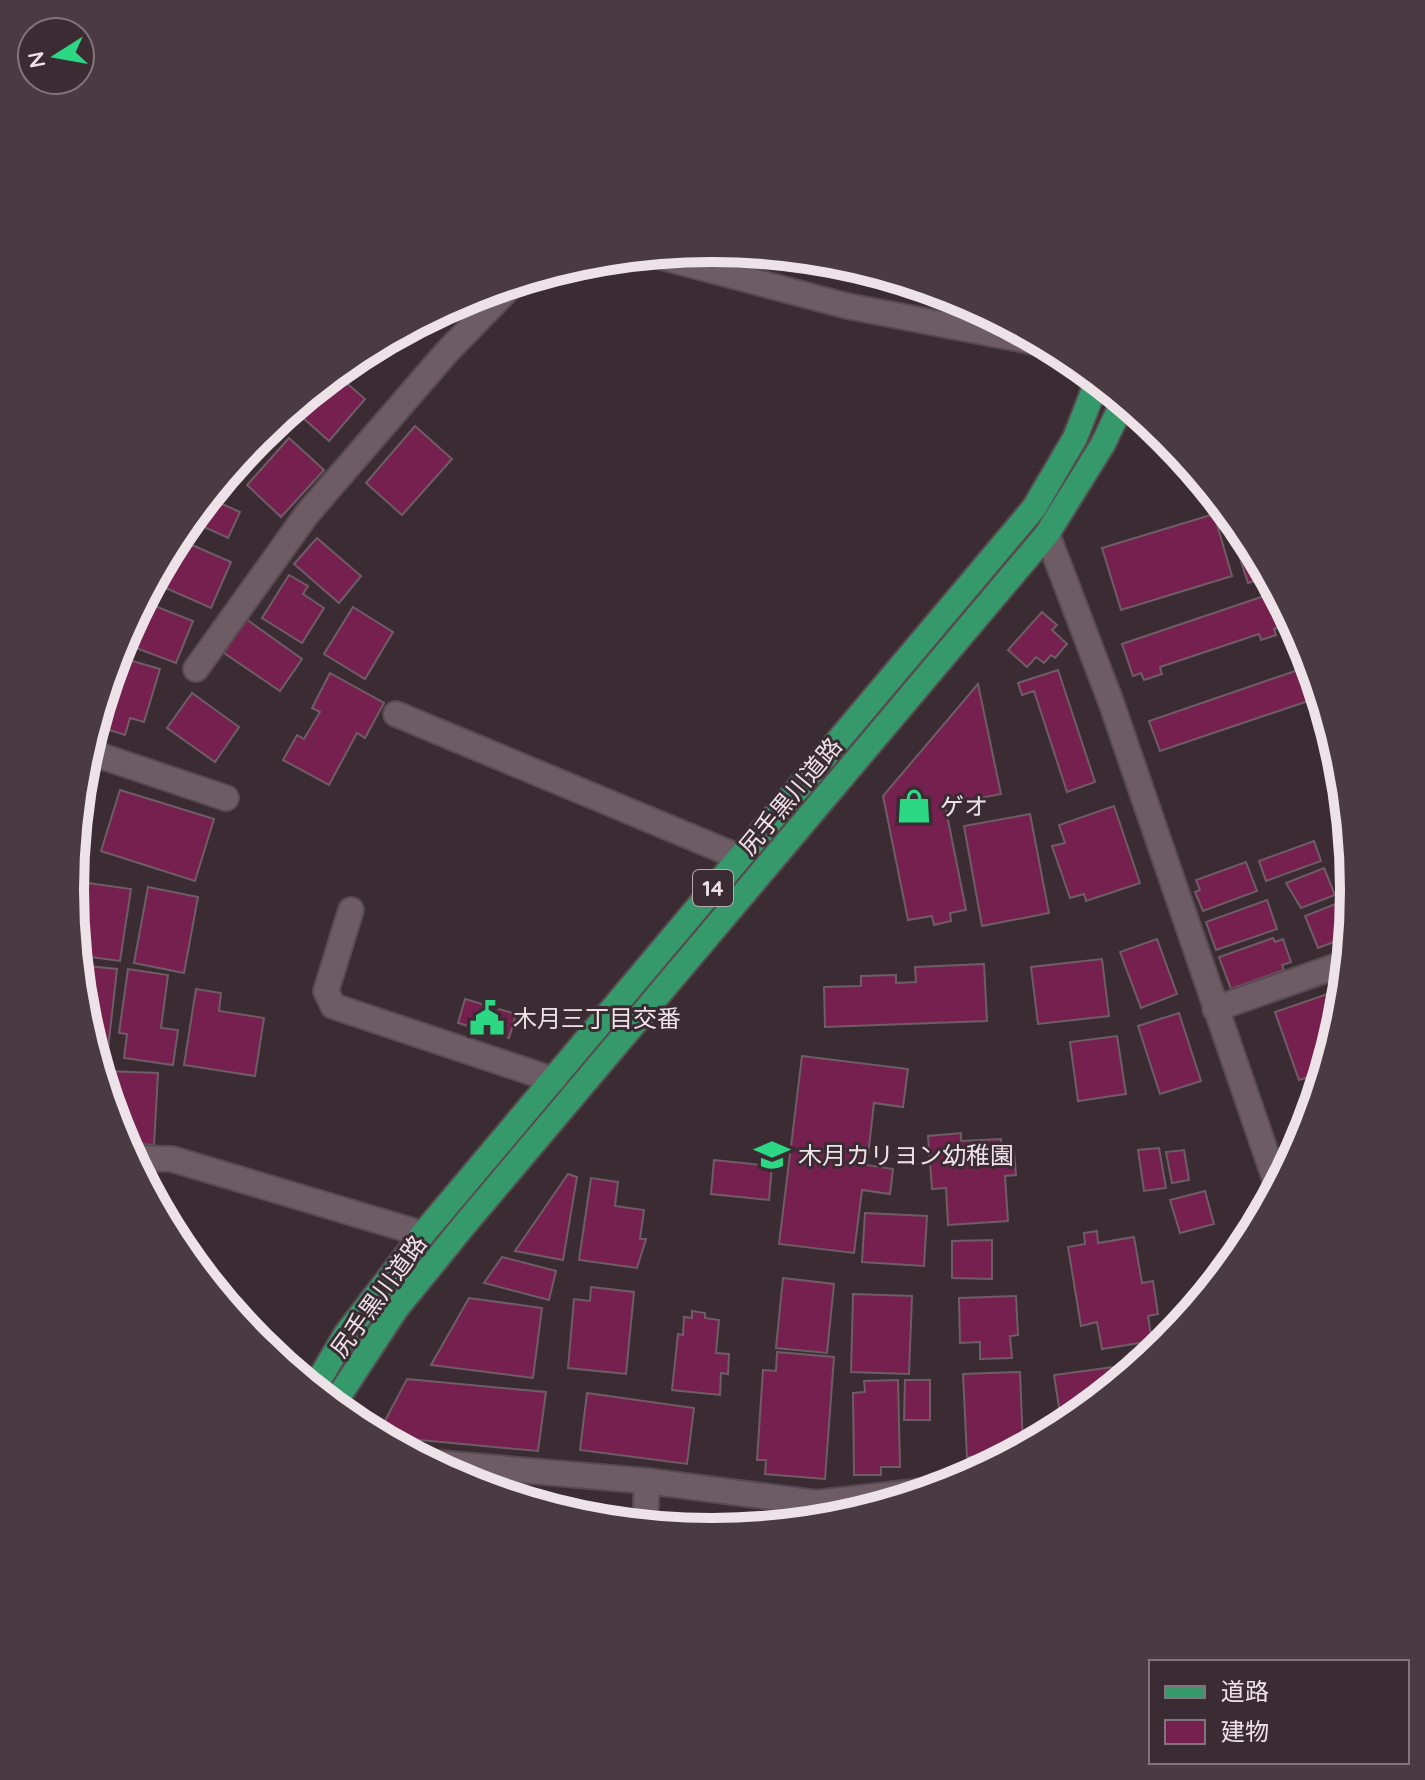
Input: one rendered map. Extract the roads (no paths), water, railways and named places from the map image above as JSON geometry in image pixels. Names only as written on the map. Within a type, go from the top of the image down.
[{"type":"main road","name":"尻手黒川道路","points":[[319,1380],[346,1334],[423,1234],[1034,508],[1075,438],[1094,390]]},
{"type":"main road","name":"尻手黒川道路","points":[[339,1396],[396,1309],[466,1223],[1047,534],[1103,444],[1119,410]]},
{"type":"street","points":[[683,263],[847,306],[1011,338]]},
{"type":"street","points":[[196,669],[307,514],[446,353],[498,299]]},
{"type":"street","points":[[1047,534],[1111,702],[1273,1174]]},
{"type":"street","points":[[396,714],[739,857]]},
{"type":"street","points":[[99,755],[226,798]]},
{"type":"street","points":[[351,910],[326,991],[333,1006],[554,1080]]},
{"type":"street","points":[[1215,1009],[1337,966]]},
{"type":"street","points":[[145,1158],[172,1159],[423,1234]]},
{"type":"street","points":[[460,1465],[647,1481],[816,1503],[874,1497]]},
{"type":"street","points":[[646,1515],[647,1481]]},
{"type":"place","name":"ゲオ","points":[[914,806]]},
{"type":"place","name":"木月三丁目交番","points":[[487,1018]]},
{"type":"place","name":"木月カリヨン幼稚園","points":[[772,1155]]}]
